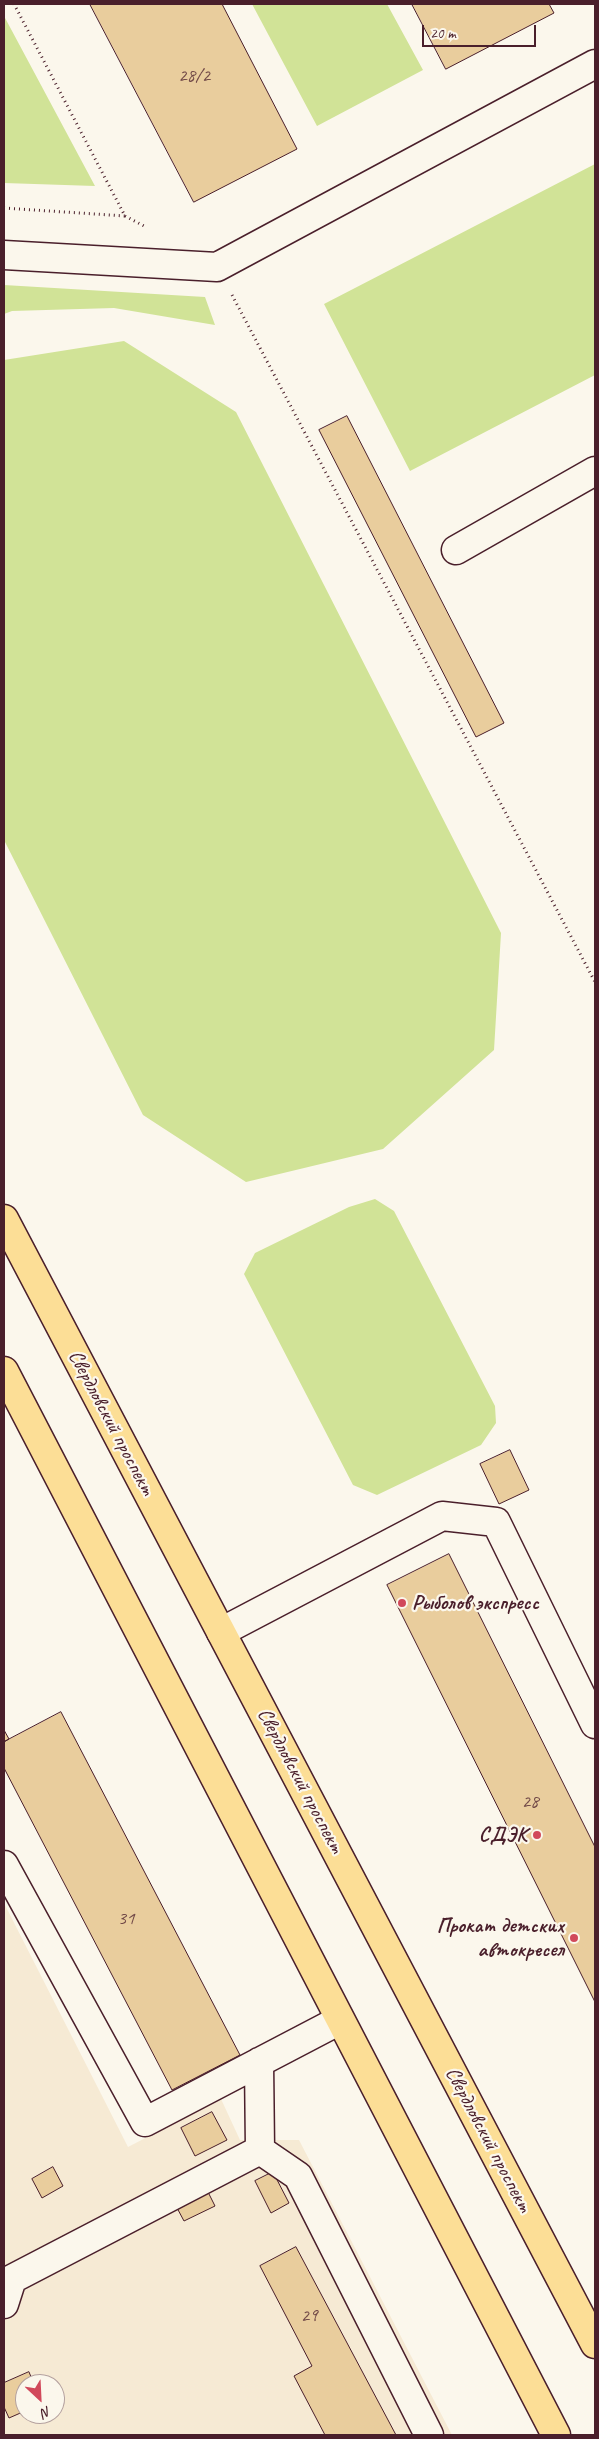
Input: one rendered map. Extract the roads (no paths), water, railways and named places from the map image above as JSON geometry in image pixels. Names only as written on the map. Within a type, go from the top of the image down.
[{"type":"main road","name":"Свердловский проспект","points":[[4,1219],[595,2344]]},
{"type":"main road","points":[[4,1371],[556,2435]]},
{"type":"lane","points":[[4,255],[217,267],[595,64]]},
{"type":"lane","points":[[456,550],[595,471]]},
{"type":"lane","points":[[221,1632],[442,1516],[496,1522],[595,1724]]},
{"type":"lane","points":[[4,1865],[145,2122],[340,2020]]},
{"type":"lane","points":[[259,2062],[260,2150]]},
{"type":"lane","points":[[4,2304],[12,2279],[260,2150]]},
{"type":"lane","points":[[260,2150],[298,2176],[429,2435]]},
{"type":"place","name":"Рыболов экспресс","points":[[402,1603]]},
{"type":"place","name":"СДЭК","points":[[537,1835]]},
{"type":"place","name":"Прокат детских автокресел","points":[[574,1938]]}]
